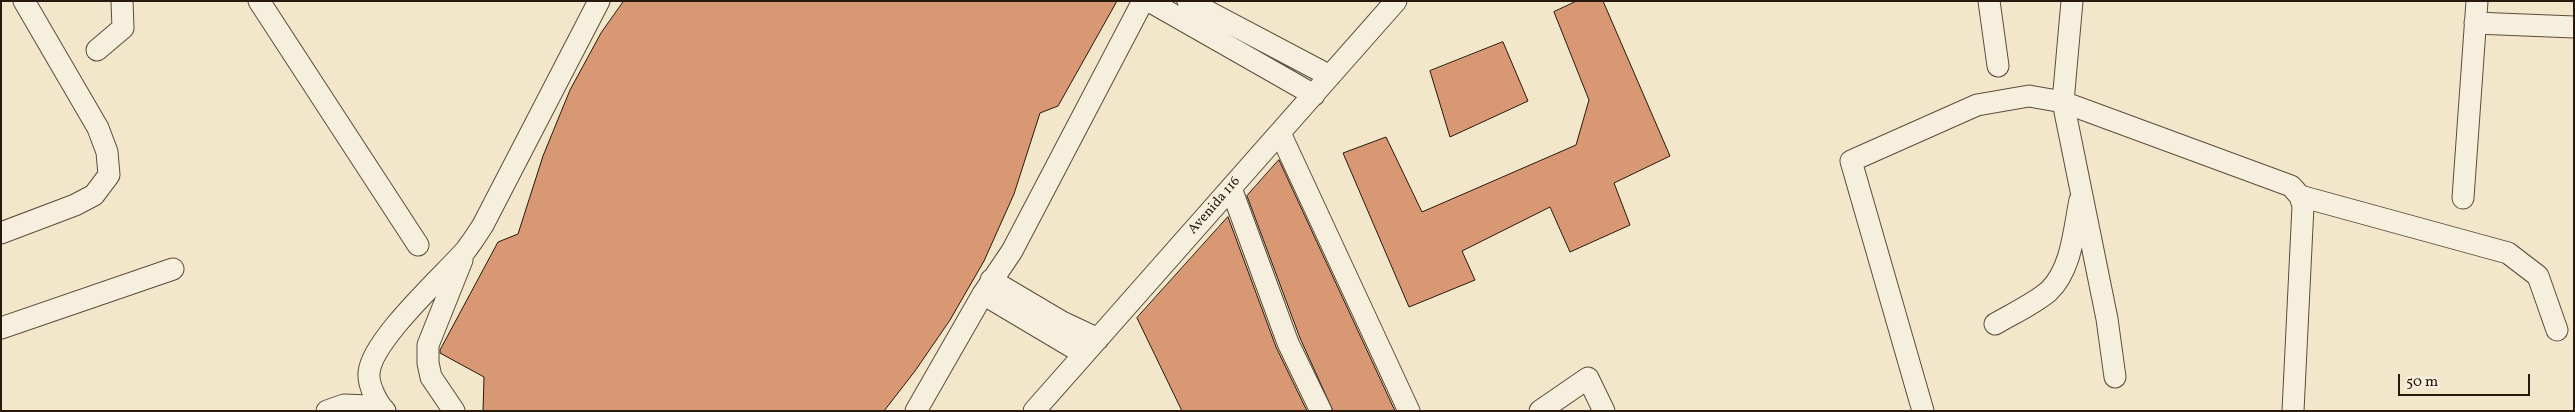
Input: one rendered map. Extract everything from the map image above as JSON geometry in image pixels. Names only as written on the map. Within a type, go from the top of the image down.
[{"type":"street","points":[[1,233],[75,205],[94,195],[109,175],[107,152],[98,128],[24,1]]},
{"type":"street","points":[[97,50],[123,28],[122,1]]},
{"type":"street","points":[[259,1],[418,246]]},
{"type":"street","points":[[327,411],[344,405],[374,405],[369,373],[376,354],[390,332],[467,248],[483,225],[515,167],[599,1]]},
{"type":"street","points":[[916,411],[987,287],[1012,251],[1143,1]]},
{"type":"street","points":[[1149,1],[1314,94]]},
{"type":"street","points":[[1188,1],[1330,76]]},
{"type":"street","name":"Avenida 116","points":[[1034,411],[1396,1]]},
{"type":"street","points":[[1989,1],[1998,66]]},
{"type":"street","points":[[2072,1],[2063,102],[2107,319],[2116,377]]},
{"type":"street","points":[[2463,198],[2477,1]]},
{"type":"street","points":[[2475,23],[2574,27]]},
{"type":"street","points":[[1923,411],[1851,161],[1976,105],[2028,96],[2063,102],[2291,186],[2300,196],[2303,206],[2293,411]]},
{"type":"street","points":[[1280,132],[1409,411]]},
{"type":"street","points":[[1231,188],[1288,343],[1321,411]]},
{"type":"street","points":[[1995,324],[2048,291],[2060,276],[2068,257],[2082,190]]},
{"type":"street","points":[[2300,196],[2508,253],[2538,276],[2556,330]]},
{"type":"street","points":[[454,411],[432,377],[428,363],[428,345],[467,248]]},
{"type":"street","points":[[1,328],[173,270]]},
{"type":"street","points":[[987,287],[1091,347]]},
{"type":"street","points":[[1540,411],[1588,378],[1604,411]]},
{"type":"building","points":[[624,1],[1117,1],[1058,106],[1040,113],[1014,194],[984,261],[950,320],[915,371],[884,411],[483,411],[484,377],[440,353],[440,350],[498,242],[518,234],[543,156],[570,90],[601,33]]},
{"type":"building","points":[[1577,1],[1603,1],[1670,156],[1614,183],[1630,225],[1570,252],[1550,207],[1462,251],[1475,280],[1409,307],[1343,153],[1386,137],[1422,212],[1576,145],[1589,100],[1554,12]]},
{"type":"building","points":[[1503,42],[1528,101],[1450,137],[1430,71]]},
{"type":"building","points":[[1279,160],[1395,411],[1333,411],[1300,338],[1247,196]]},
{"type":"building","points":[[1228,217],[1276,347],[1307,411],[1182,411],[1137,318]]}]
